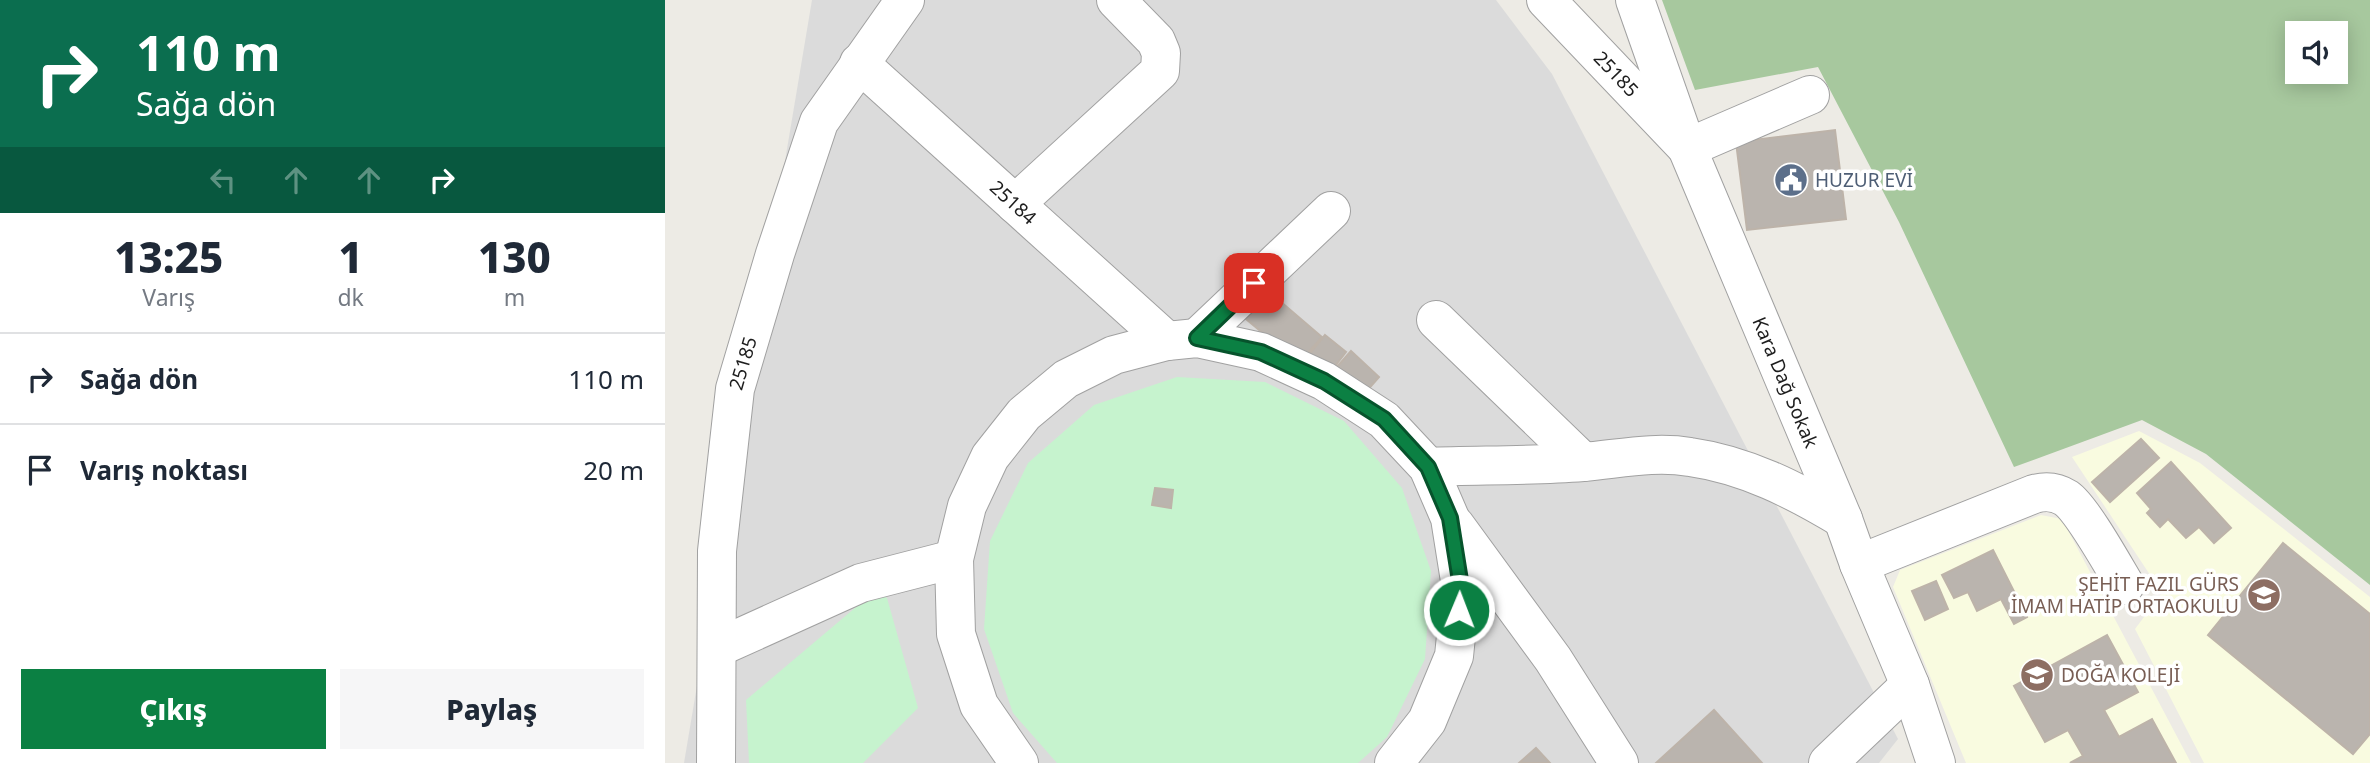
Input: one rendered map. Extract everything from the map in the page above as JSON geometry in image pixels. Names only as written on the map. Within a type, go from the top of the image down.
[{"type":"street","name":"25185","points":[[716,763],[717,551],[734,389],[775,254],[820,122],[905,0]]},
{"type":"street","points":[[1015,204],[1160,71],[1161,53],[1156,41],[1116,0]]},
{"type":"street","name":"25185","points":[[1546,0],[1687,148]]},
{"type":"street","name":"Kara Dağ Sokak","points":[[1635,0],[1687,148],[1843,519],[1859,565],[1910,685],[1936,763]]},
{"type":"street","name":"25184","points":[[859,64],[1015,204],[1182,339]]},
{"type":"street","points":[[1687,148],[1809,95]]},
{"type":"street","points":[[1182,339],[1331,211]]},
{"type":"street","points":[[1436,320],[1583,462]]},
{"type":"street","points":[[1019,763],[979,705],[956,634],[954,559],[967,506],[990,457],[1024,414],[1066,379],[1114,355],[1182,339],[1261,352],[1324,381],[1384,419],[1428,467],[1450,518],[1553,659],[1619,763]]},
{"type":"street","points":[[1428,467],[1583,462],[1646,454],[1686,456],[1707,459],[1747,471],[1787,487],[1843,519]]},
{"type":"street","points":[[1859,565],[2045,491],[2055,492],[2074,505],[2125,585]]},
{"type":"street","points":[[1394,763],[1427,721],[1454,656],[1461,587],[1450,518]]},
{"type":"street","points":[[717,648],[861,583],[954,559]]},
{"type":"street","points":[[1828,763],[1910,685]]},
{"type":"shaded area","points":[[812,0],[1496,0],[1552,74],[1898,739],[1879,763],[684,763]]},
{"type":"shaded area","name":"ŞEHİT FAZIL GÜRS İMAM HATİP ORTAOKULU","points":[[2139,431],[2200,463],[2370,597],[2370,763],[2204,763],[2135,629],[2162,593],[2072,457]]},
{"type":"shaded area","name":"DOĞA KOLEJİ","points":[[2041,515],[2062,519],[2191,763],[1966,763],[1893,587],[1900,570]]},
{"type":"green space","points":[[1662,0],[2370,0],[2370,585],[2206,454],[2142,420],[2014,467],[1899,222],[1818,67],[1695,90]]},
{"type":"green space","points":[[1177,377],[1265,382],[1344,421],[1402,488],[1431,571],[1425,659],[1387,737],[1358,763],[1057,763],[1013,713],[984,629],[990,541],[1028,463],[1094,405]]},
{"type":"green space","points":[[875,591],[887,598],[918,708],[863,763],[749,763],[746,700]]},
{"type":"building","name":"HUZUR EVİ","points":[[1835,130],[1846,219],[1747,230],[1736,142]]},
{"type":"building","points":[[1274,296],[1322,337],[1299,363],[1241,315],[1251,304],[1260,312]]},
{"type":"building","points":[[1325,335],[1346,352],[1328,375],[1306,358]]},
{"type":"building","points":[[1351,351],[1379,377],[1364,394],[1336,368]]},
{"type":"building","points":[[2141,439],[2159,458],[2110,502],[2092,482]]},
{"type":"building","points":[[2171,462],[2231,528],[2214,543],[2199,527],[2186,538],[2168,519],[2160,527],[2147,513],[2151,509],[2137,493]]},
{"type":"building","points":[[1155,488],[1173,490],[1171,508],[1152,505]]},
{"type":"building","points":[[2283,543],[2370,614],[2370,734],[2353,754],[2208,635]]},
{"type":"building","points":[[1993,550],[2027,617],[2014,624],[2001,599],[1977,611],[1968,592],[1954,598],[1942,575]]},
{"type":"building","points":[[1936,581],[1948,609],[1925,620],[1912,591]]},
{"type":"building","points":[[2107,635],[2138,692],[2104,710],[2119,737],[2152,719],[2176,763],[2070,763],[2083,756],[2068,730],[2045,742],[2014,686]]},
{"type":"building","points":[[1714,710],[1762,763],[1656,763]]},
{"type":"building","points":[[1536,748],[1550,763],[1519,763]]},
{"type":"place","name":"HUZUR EVİ","points":[[1791,180]]},
{"type":"place","name":"ŞEHİT FAZIL GÜRS İMAM HATİP ORTAOKULU","points":[[2264,595]]},
{"type":"place","name":"DOĞA KOLEJİ","points":[[2037,675]]},
{"type":"route","points":[[1254,283],[1197,338],[1261,352],[1324,381],[1384,419],[1428,467],[1450,518],[1461,587],[1459,610]]}]
